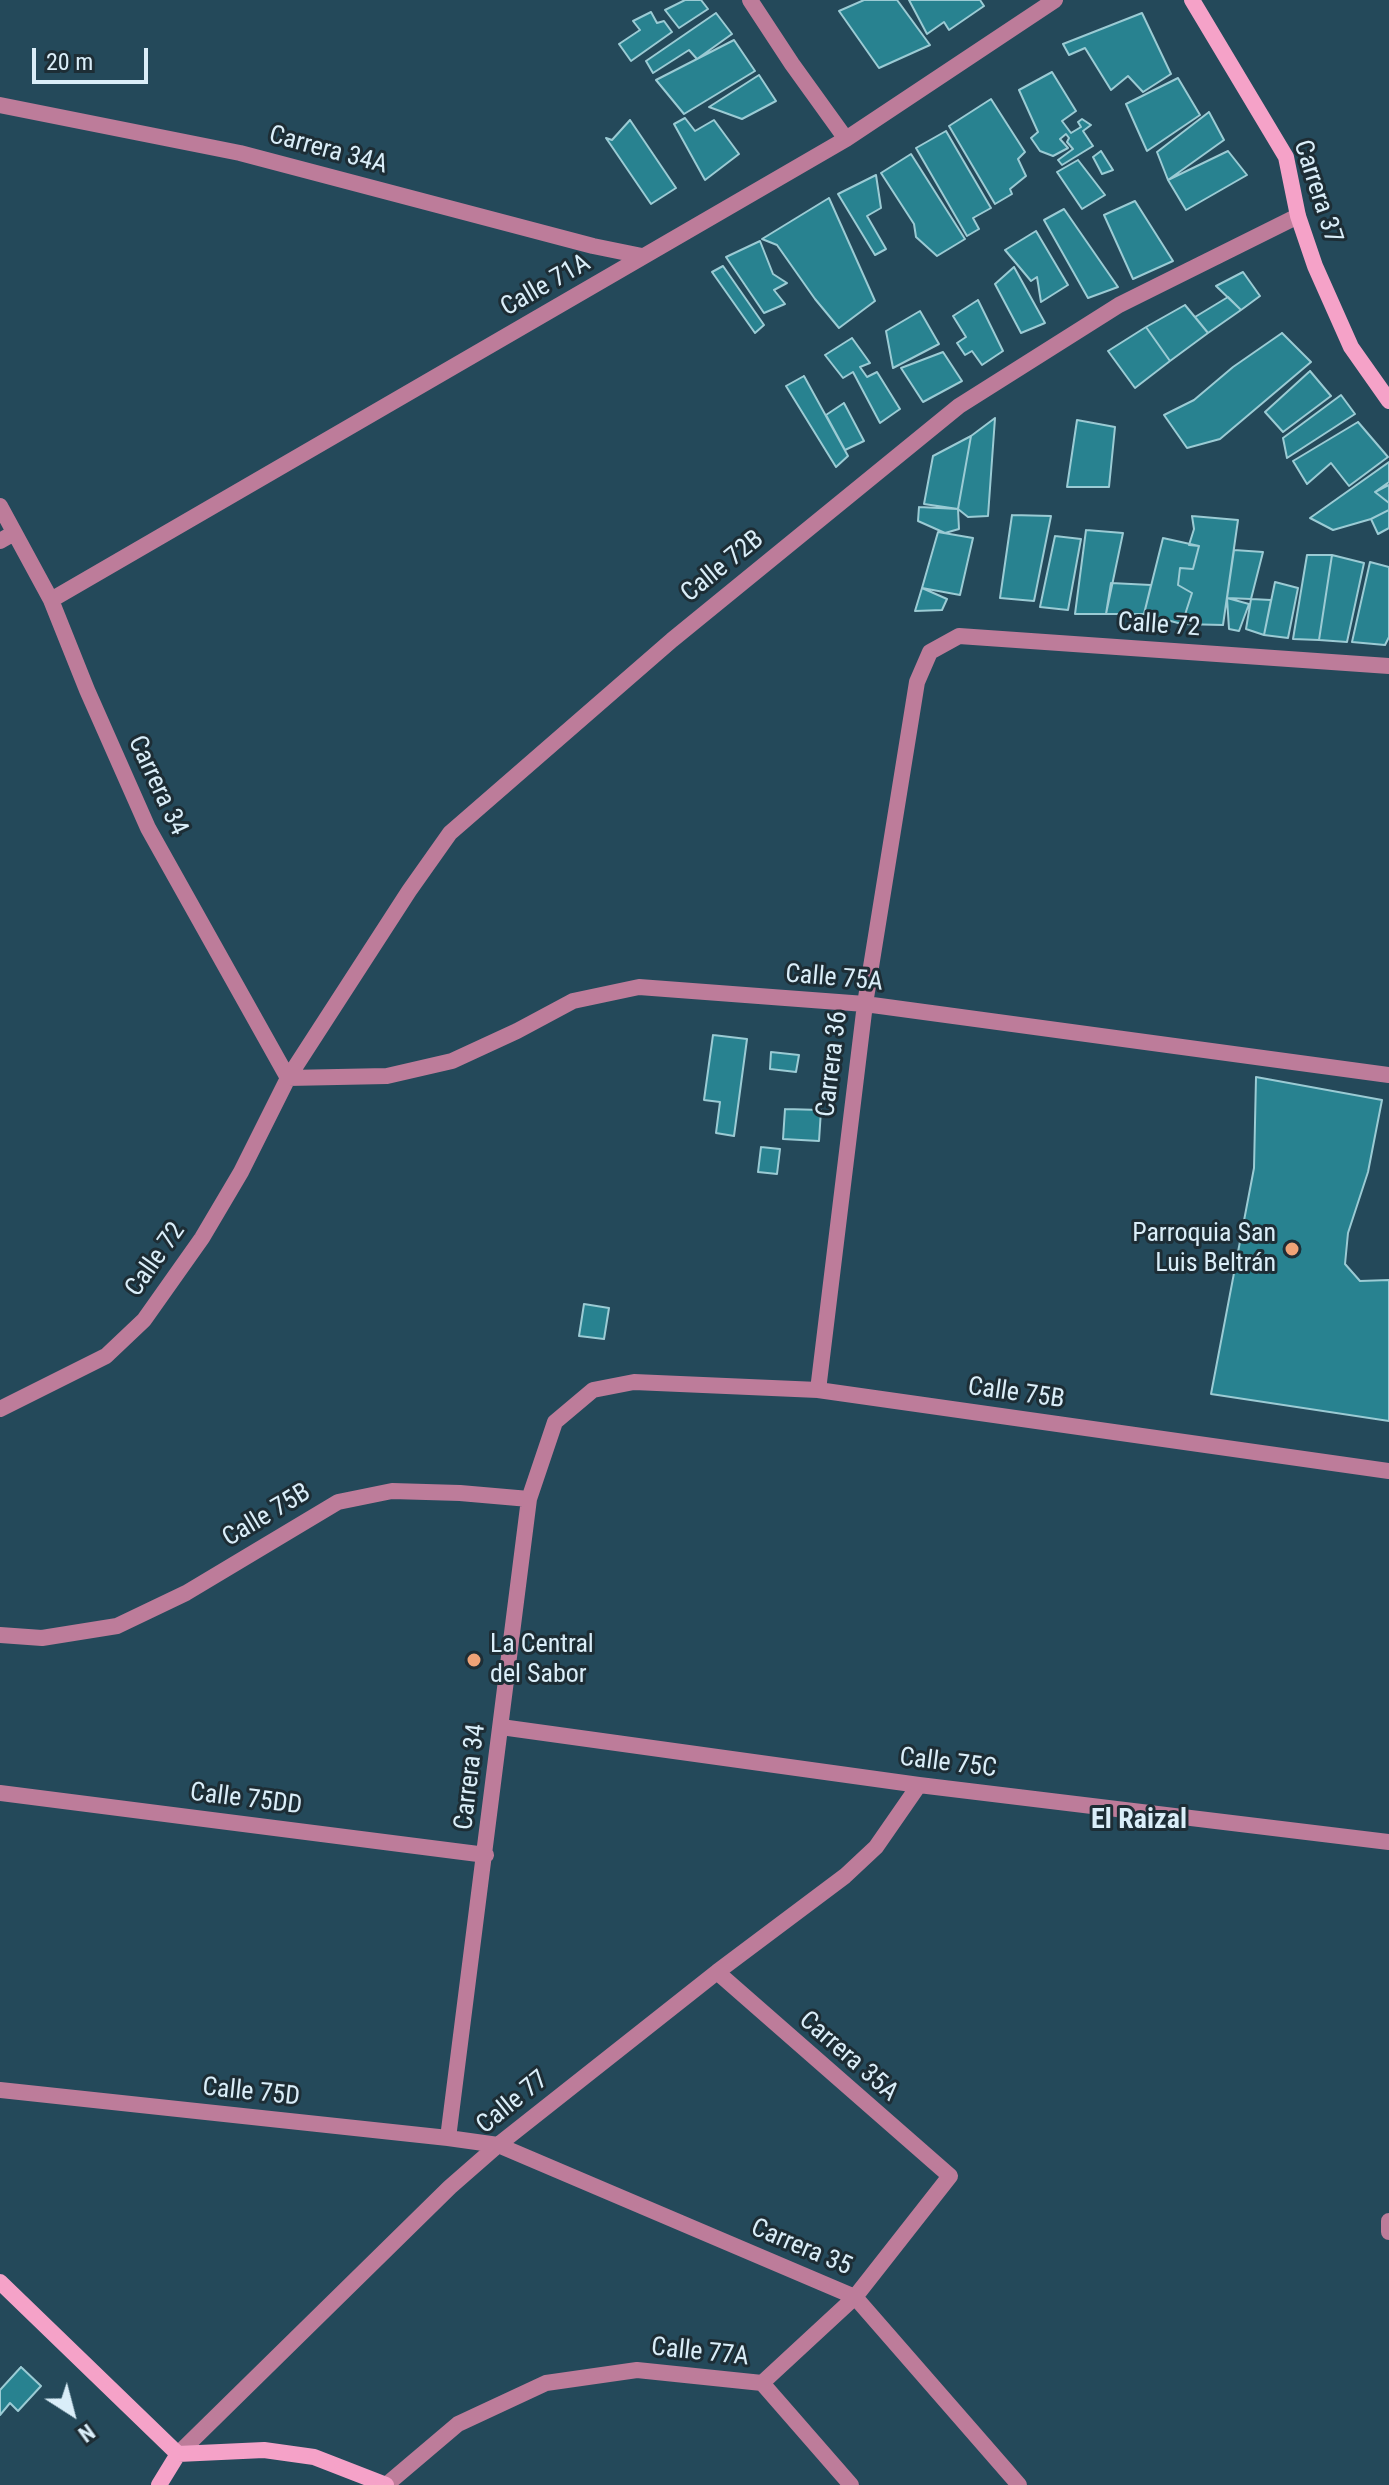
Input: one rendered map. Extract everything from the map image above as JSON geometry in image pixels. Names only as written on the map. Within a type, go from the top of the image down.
[{"type":"street","points":[[750,0],[846,139]]},
{"type":"street","name":"Calle 71A","points":[[51,600],[846,139],[1055,0]]},
{"type":"street","name":"Carrera 37","points":[[1192,0],[1286,157],[1298,216],[1315,266],[1351,347],[1389,401]]},
{"type":"street","name":"Carrera 34A","points":[[0,105],[240,153],[593,246],[642,256]]},
{"type":"street","name":"Calle 72B","points":[[288,1078],[450,833],[660,650],[959,406],[1119,305],[1298,216]]},
{"type":"street","name":"Carrera 34","points":[[0,506],[7,537],[51,600],[148,828],[288,1078]]},
{"type":"street","name":"Calle 72","points":[[930,652],[959,636],[1389,666]]},
{"type":"street","name":"Carrera 36","points":[[818,1390],[865,1004],[917,682],[930,652]]},
{"type":"street","name":"Calle 75A","points":[[288,1078],[387,1076],[452,1061],[573,1001],[639,987],[865,1004],[1389,1075]]},
{"type":"street","name":"Calle 72","points":[[0,1409],[106,1356],[144,1320],[202,1238],[241,1172],[288,1078]]},
{"type":"street","name":"Carrera 34","points":[[448,2138],[529,1499],[555,1422],[593,1390],[634,1382]]},
{"type":"street","name":"Calle 75B","points":[[634,1382],[818,1390],[1389,1471]]},
{"type":"street","name":"Calle 75B","points":[[0,1635],[42,1638],[117,1626],[186,1593],[338,1502],[392,1491],[529,1499]]},
{"type":"street","name":"Calle 75C","points":[[501,1727],[919,1785],[1389,1842]]},
{"type":"street","name":"Calle 77","points":[[159,2485],[178,2454],[439,2198],[498,2145],[717,1972],[845,1876],[876,1847],[919,1785]]},
{"type":"street","name":"Calle 75DD","points":[[0,1793],[486,1855]]},
{"type":"street","name":"Carrera 35A","points":[[717,1972],[950,2176]]},
{"type":"street","name":"Calle 75D","points":[[0,2090],[498,2145]]},
{"type":"street","name":"Carrera 35","points":[[498,2145],[855,2297],[1019,2485]]},
{"type":"street","name":"Calle 77A","points":[[386,2485],[458,2424],[546,2383],[637,2370],[762,2383],[855,2297],[950,2176]]},
{"type":"street","points":[[0,2282],[178,2454],[264,2450],[314,2457],[386,2485]]},
{"type":"street","points":[[762,2383],[851,2485]]},
{"type":"building","points":[[685,0],[701,0],[708,9],[679,28],[665,10]]},
{"type":"building","points":[[864,0],[897,0],[930,45],[879,68],[839,11]]},
{"type":"building","points":[[909,0],[980,0],[984,6],[949,30],[944,22],[927,34]]},
{"type":"building","points":[[651,12],[657,23],[664,21],[672,32],[631,61],[619,44],[640,30],[633,21]]},
{"type":"building","points":[[716,13],[732,34],[697,59],[689,50],[653,73],[646,61]]},
{"type":"building","points":[[1142,13],[1171,74],[1143,92],[1128,76],[1111,90],[1085,48],[1069,55],[1063,44]]},
{"type":"building","points":[[734,40],[755,71],[684,114],[656,80]]},
{"type":"building","points":[[1052,72],[1076,111],[1062,121],[1071,133],[1081,127],[1078,122],[1082,119],[1091,125],[1083,131],[1093,146],[1062,165],[1058,160],[1073,149],[1067,142],[1069,138],[1066,134],[1060,139],[1068,148],[1053,156],[1040,151],[1031,138],[1038,132],[1019,90]]},
{"type":"building","points":[[759,75],[776,101],[742,119],[709,107]]},
{"type":"building","points":[[1178,78],[1200,115],[1147,151],[1126,104]]},
{"type":"building","points":[[991,99],[1025,152],[1018,159],[1026,176],[1010,189],[1012,194],[995,204],[949,126]]},
{"type":"building","points":[[1209,112],[1224,140],[1168,180],[1157,152]]},
{"type":"building","points":[[685,118],[695,131],[714,120],[739,154],[705,180],[674,124]]},
{"type":"building","points":[[630,120],[676,188],[651,204],[606,138],[612,140]]},
{"type":"building","points":[[946,131],[991,208],[973,218],[979,229],[967,236],[916,148]]},
{"type":"building","points":[[1101,151],[1113,170],[1102,174],[1093,157]]},
{"type":"building","points":[[1228,151],[1247,175],[1186,210],[1168,180]]},
{"type":"building","points":[[911,154],[965,239],[937,256],[916,237],[914,224],[881,173]]},
{"type":"building","points":[[1078,160],[1105,195],[1082,209],[1057,172]]},
{"type":"building","points":[[876,175],[881,208],[867,216],[886,249],[875,255],[838,194]]},
{"type":"building","points":[[829,198],[875,301],[839,328],[777,245],[762,239]]},
{"type":"building","points":[[1135,201],[1173,261],[1133,279],[1104,215]]},
{"type":"building","points":[[1064,209],[1118,287],[1088,298],[1044,220]]},
{"type":"building","points":[[1036,231],[1068,285],[1041,302],[1037,277],[1031,281],[1005,250]]},
{"type":"building","points":[[760,241],[773,274],[787,283],[774,290],[785,304],[764,313],[726,257]]},
{"type":"building","points":[[723,266],[764,325],[755,333],[712,272]]},
{"type":"building","points":[[1014,267],[1045,323],[1021,333],[995,284]]},
{"type":"building","points":[[1243,272],[1260,296],[1241,310],[1216,286]]},
{"type":"building","points":[[1228,297],[1241,310],[1208,333],[1195,317]]},
{"type":"building","points":[[978,300],[1003,351],[982,365],[972,351],[965,355],[957,343],[966,337],[953,316]]},
{"type":"building","points":[[1185,305],[1208,333],[1170,361],[1146,327]]},
{"type":"building","points":[[920,311],[939,344],[893,368],[886,331]]},
{"type":"building","points":[[1146,327],[1170,361],[1135,388],[1108,351]]},
{"type":"building","points":[[1282,333],[1311,362],[1220,439],[1187,448],[1164,415],[1194,400],[1233,367]]},
{"type":"building","points":[[852,338],[870,363],[860,367],[867,377],[877,372],[900,409],[880,423],[853,372],[843,378],[825,355]]},
{"type":"building","points":[[943,352],[962,381],[923,402],[901,368]]},
{"type":"building","points":[[1310,371],[1331,396],[1283,432],[1265,412]]},
{"type":"building","points":[[804,376],[848,456],[836,467],[786,386]]},
{"type":"building","points":[[1341,395],[1355,414],[1287,458],[1283,438]]},
{"type":"building","points":[[844,403],[864,441],[845,450],[826,415]]},
{"type":"building","points":[[995,418],[988,516],[968,517],[958,509],[971,436]]},
{"type":"building","points":[[1077,420],[1115,427],[1109,487],[1067,487]]},
{"type":"building","points":[[1358,422],[1388,457],[1349,486],[1331,463],[1307,484],[1293,461]]},
{"type":"building","points":[[971,436],[958,509],[924,504],[933,456]]},
{"type":"building","points":[[1389,462],[1389,482],[1375,492],[1389,503],[1389,510],[1371,519],[1333,530],[1310,518]]},
{"type":"building","points":[[1389,485],[1389,503],[1375,492]]},
{"type":"building","points":[[919,507],[958,509],[959,529],[945,533],[918,521]]},
{"type":"building","points":[[1389,510],[1389,528],[1378,534],[1371,519]]},
{"type":"building","points":[[1012,515],[1051,516],[1034,601],[1000,598]]},
{"type":"building","points":[[1192,516],[1238,520],[1223,625],[1182,624],[1192,593],[1178,585],[1180,568],[1193,569],[1199,546],[1189,545],[1194,529]]},
{"type":"building","points":[[1086,530],[1123,533],[1106,614],[1075,614]]},
{"type":"building","points":[[938,532],[973,538],[960,595],[922,588]]},
{"type":"building","points":[[1055,536],[1081,539],[1068,610],[1040,607]]},
{"type":"building","points":[[1163,538],[1199,546],[1193,569],[1180,568],[1178,585],[1192,593],[1182,624],[1144,614]]},
{"type":"building","points":[[1234,550],[1263,552],[1251,599],[1227,598]]},
{"type":"building","points":[[1307,555],[1332,555],[1319,640],[1293,639]]},
{"type":"building","points":[[1332,555],[1364,563],[1347,642],[1319,640]]},
{"type":"building","points":[[1370,562],[1389,567],[1389,637],[1385,645],[1352,642]]},
{"type":"building","points":[[1275,582],[1298,588],[1288,638],[1264,635]]},
{"type":"building","points":[[1111,583],[1151,585],[1144,614],[1106,614]]},
{"type":"building","points":[[922,588],[947,599],[942,610],[915,611]]},
{"type":"building","points":[[1227,598],[1249,604],[1239,631],[1229,629]]},
{"type":"building","points":[[1251,599],[1271,600],[1264,635],[1246,629]]},
{"type":"building","points":[[713,1035],[747,1039],[734,1136],[716,1133],[720,1102],[704,1100]]},
{"type":"building","points":[[771,1052],[799,1055],[796,1072],[770,1069]]},
{"type":"building","name":"Parroquia San Luis Beltrán","points":[[1256,1077],[1382,1100],[1368,1172],[1348,1233],[1345,1264],[1360,1281],[1389,1280],[1389,1421],[1211,1394],[1254,1168]]},
{"type":"building","points":[[785,1109],[821,1110],[819,1141],[783,1139]]},
{"type":"building","points":[[761,1147],[780,1149],[777,1174],[758,1172]]},
{"type":"building","points":[[584,1304],[609,1308],[604,1339],[579,1336]]},
{"type":"building","points":[[21,2367],[41,2386],[18,2411],[10,2403],[0,2415],[0,2390]]},
{"type":"place","name":"Parroquia San Luis Beltrán","points":[[1292,1249]]},
{"type":"place","name":"La Central del Sabor","points":[[474,1660]]},
{"type":"district","name":"El Raizal","points":[[1139,1821]]}]
